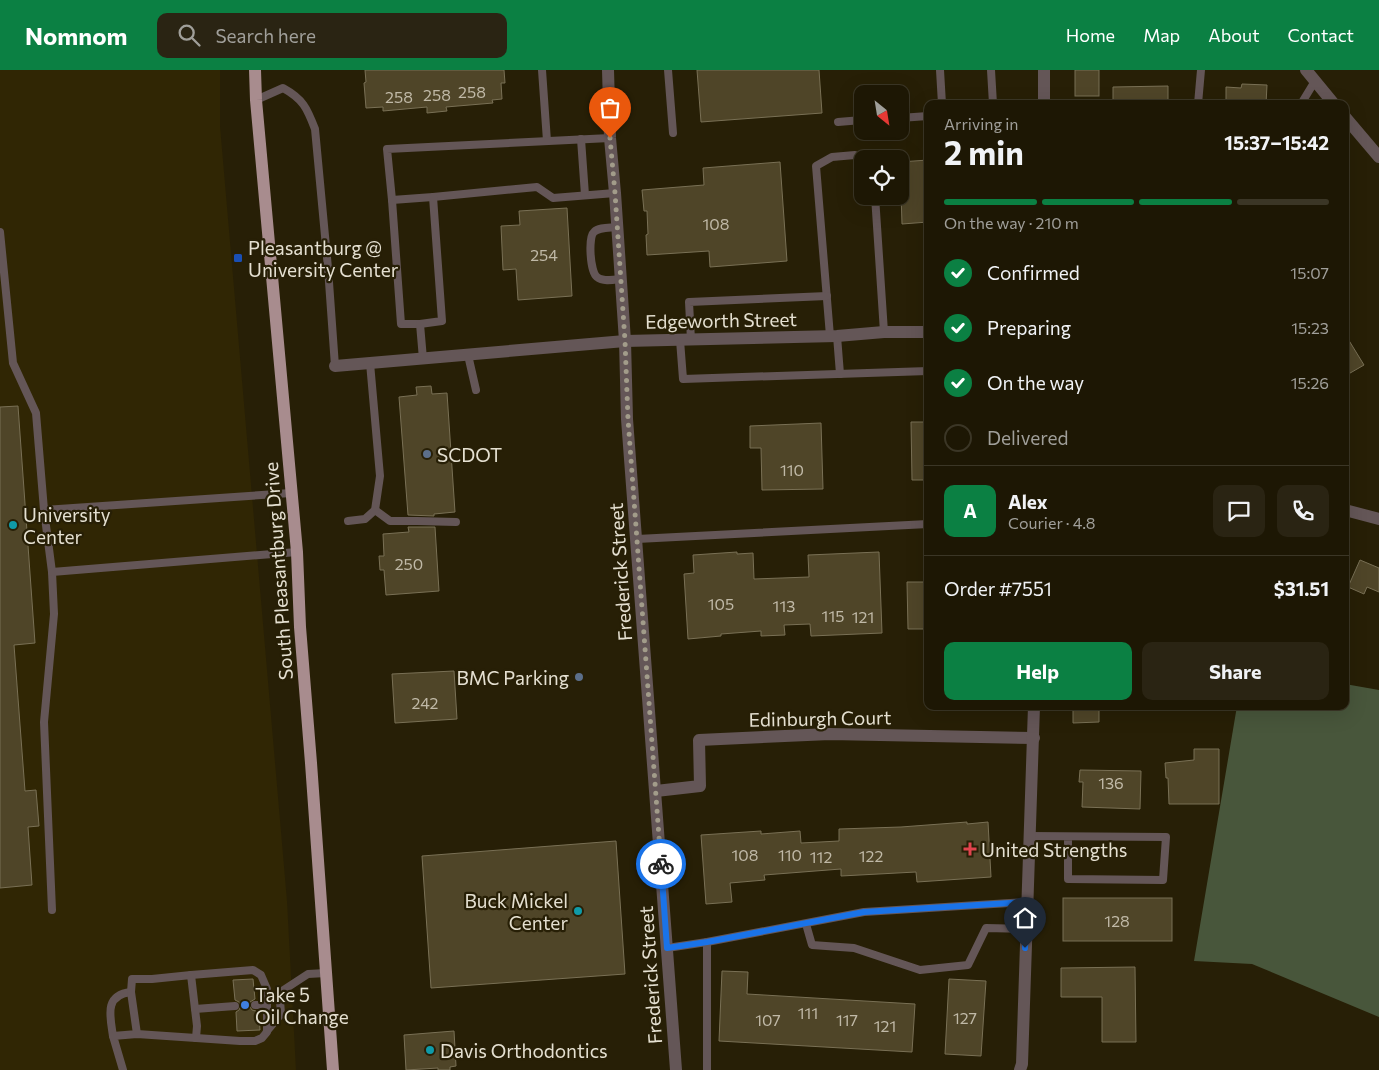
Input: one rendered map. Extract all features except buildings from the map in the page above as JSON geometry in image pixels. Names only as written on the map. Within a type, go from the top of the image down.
[{"type":"main road","name":"South Pleasantburg Drive","points":[[255,70],[256,100],[297,552],[300,627],[333,1070]]},
{"type":"street","name":"Frederick Street","points":[[608,70],[610,138],[625,341],[628,419],[676,1070]]},
{"type":"street","points":[[1044,70],[1044,100]]},
{"type":"street","points":[[1306,70],[1331,100]]},
{"type":"street","points":[[1349,122],[1379,157]]},
{"type":"street","name":"Edgeworth Street","points":[[335,366],[625,341],[924,332]]},
{"type":"street","points":[[1349,511],[1379,519]]},
{"type":"street","points":[[1022,1068],[1034,710]]},
{"type":"street","name":"Edinburgh Court","points":[[656,791],[700,786],[699,740],[830,734],[1034,738]]},
{"type":"lane","points":[[542,70],[547,141]]},
{"type":"lane","points":[[668,70],[673,133]]},
{"type":"lane","points":[[940,70],[942,100]]},
{"type":"lane","points":[[991,70],[993,100]]},
{"type":"lane","points":[[1198,100],[1201,70]]},
{"type":"lane","points":[[1303,100],[1315,81]]},
{"type":"lane","points":[[256,100],[283,88],[296,95],[307,109],[315,129],[335,366]]},
{"type":"lane","points":[[909,117],[924,116]]},
{"type":"lane","points":[[838,122],[854,121]]},
{"type":"lane","points":[[433,197],[442,321],[401,324],[387,149],[610,138]]},
{"type":"lane","points":[[581,139],[585,195]]},
{"type":"lane","points":[[840,374],[827,296],[816,166],[832,157],[854,155]]},
{"type":"lane","points":[[392,200],[537,186],[553,198],[615,193]]},
{"type":"lane","points":[[876,205],[884,332]]},
{"type":"lane","points":[[617,227],[599,229],[593,232],[590,238],[592,267],[595,274],[598,278],[605,280],[620,279]]},
{"type":"lane","points":[[0,232],[13,363],[36,413],[44,510],[52,572],[54,614],[44,722],[52,910]]},
{"type":"lane","points":[[827,296],[689,302],[683,379],[924,371]]},
{"type":"lane","points":[[420,324],[423,359]]},
{"type":"lane","points":[[468,355],[476,390]]},
{"type":"lane","points":[[348,521],[365,519],[375,510],[380,476],[370,363]]},
{"type":"lane","points":[[44,510],[291,494]]},
{"type":"lane","points":[[375,510],[390,521],[456,522]]},
{"type":"lane","points":[[637,539],[924,524]]},
{"type":"lane","points":[[52,572],[297,552]]},
{"type":"lane","points":[[1030,836],[1068,836],[1166,837],[1163,880],[1068,879],[1068,836]]},
{"type":"lane","points":[[667,948],[864,912],[1027,902]]},
{"type":"lane","points":[[806,924],[812,945],[854,948],[920,970],[968,966],[986,928],[1026,928]]},
{"type":"lane","points":[[707,942],[707,1070]]},
{"type":"lane","points":[[137,1034],[131,992],[132,979],[253,970],[261,975],[267,989],[267,1032]]},
{"type":"lane","points":[[113,1036],[137,1034],[255,1041],[262,1038],[281,1014],[280,1000],[282,991],[308,974],[326,973]]},
{"type":"lane","points":[[191,975],[197,1026],[196,1038]]},
{"type":"lane","points":[[123,1070],[113,1036],[110,1004],[116,996],[131,992]]},
{"type":"lane","points":[[255,1005],[267,1004]]},
{"type":"lane","points":[[195,1010],[235,1006]]},
{"type":"shaded area","points":[[0,70],[220,70],[220,126],[287,901],[296,1070],[0,1070]]},
{"type":"green space","points":[[1349,685],[1379,690],[1379,1017],[1252,964],[1194,961],[1236,710],[1349,710]]},
{"type":"way so far","points":[[610,138],[625,341],[628,419],[661,864]]},
{"type":"place","name":"Pleasantburg @ University Center","points":[[238,258]]},
{"type":"place","name":"SCDOT","points":[[427,454]]},
{"type":"place","name":"University Center","points":[[13,525]]},
{"type":"place","name":"BMC Parking","points":[[579,677]]},
{"type":"place","name":"United Strengths","points":[[970,849]]},
{"type":"place","name":"Buck Mickel Center","points":[[578,911]]},
{"type":"place","name":"Take 5 Oil Change","points":[[245,1005]]},
{"type":"place","name":"Davis Orthodontics","points":[[430,1050]]},
{"type":"route","points":[[661,864],[667,948],[864,912],[1027,902],[1025,948]]}]
